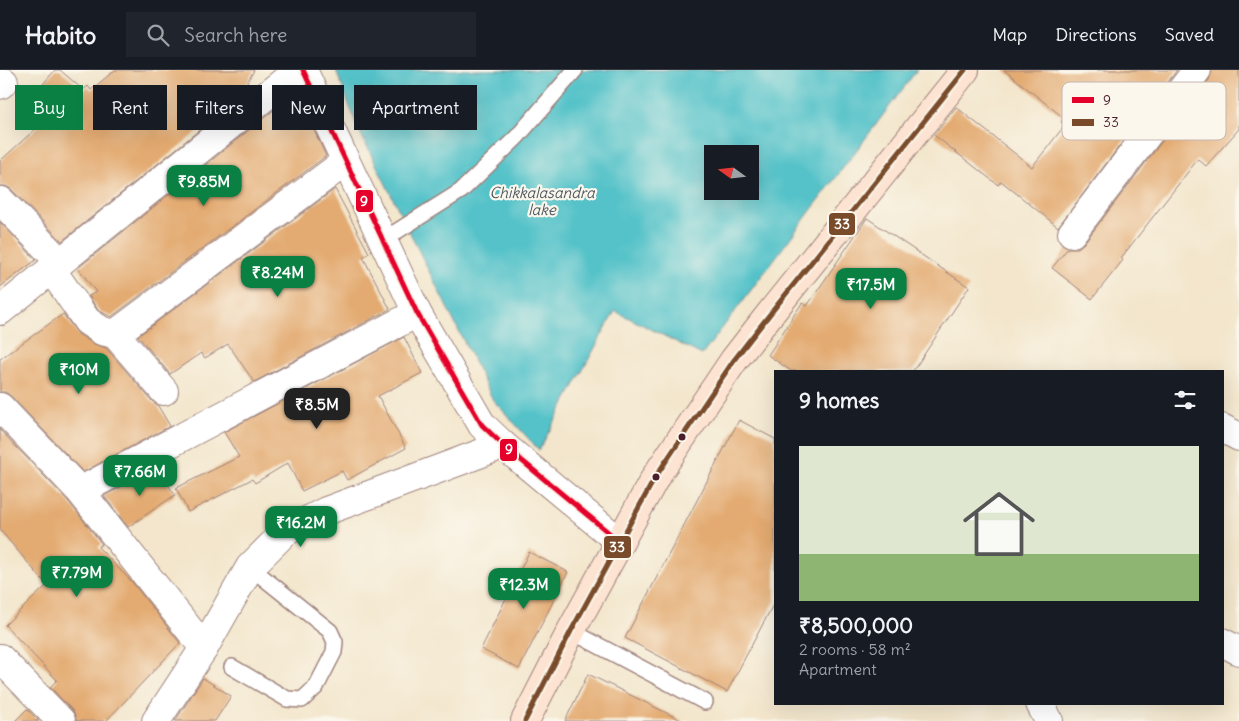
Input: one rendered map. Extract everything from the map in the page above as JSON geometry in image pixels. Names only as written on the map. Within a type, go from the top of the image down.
[{"type":"street","points":[[0,311],[298,70]]},
{"type":"street","points":[[303,70],[417,313],[482,425],[503,445],[620,542]]},
{"type":"street","points":[[525,721],[571,630],[656,476],[734,360],[965,70]]},
{"type":"street","points":[[1188,82],[1197,70]]},
{"type":"street","points":[[1072,233],[1143,140]]},
{"type":"street","points":[[114,334],[346,162]]},
{"type":"street","points":[[1,201],[56,266],[87,320],[102,331],[114,334],[164,391]]},
{"type":"street","points":[[80,491],[417,313]]},
{"type":"street","points":[[0,407],[80,491],[204,648]]},
{"type":"street","points":[[1224,429],[1239,437]]},
{"type":"street","points":[[156,721],[204,648],[250,566],[285,532],[326,511],[503,445]]},
{"type":"street","points":[[1224,643],[1239,651]]},
{"type":"street","points":[[0,658],[61,721]]},
{"type":"street","points":[[1041,705],[1049,721]]},
{"type":"lane","points":[[382,240],[461,191],[518,137],[575,70]]},
{"type":"lane","points":[[232,667],[287,699],[302,700],[316,687],[334,652],[335,642],[330,631],[250,566]]},
{"type":"lane","points":[[571,630],[705,702]]},
{"type":"water","name":"Chikkalasandra lake","points":[[336,70],[917,70],[702,355],[615,311],[539,450],[493,400],[359,130],[477,130],[477,85],[354,85],[354,118],[344,91],[344,85],[342,85]]},
{"type":"building","points":[[55,70],[60,70],[77,85],[42,85]]},
{"type":"building","points":[[115,70],[254,70],[246,85],[177,85],[177,130],[199,130],[62,241],[12,190],[6,186],[0,186],[0,161],[34,130],[83,130],[83,90],[88,86],[91,90],[93,88],[93,130],[167,130],[167,85],[97,85]]},
{"type":"building","points":[[1004,70],[1177,70],[1168,82],[1062,82],[1062,116]]},
{"type":"building","points":[[1212,70],[1239,70],[1239,129],[1206,166],[1198,159],[1121,258],[1123,260],[1092,299],[1052,268],[1068,248],[1078,248],[1084,243],[1163,140],[1226,140],[1226,82],[1207,82]]},
{"type":"building","points":[[956,107],[1032,167],[1062,129],[1062,140],[1124,140],[1058,227],[1001,181],[998,185],[934,135]]},
{"type":"building","points":[[272,111],[272,130],[314,130],[326,156],[111,317],[98,310],[89,296],[96,292],[78,268],[249,130],[262,130],[262,119]]},
{"type":"building","points":[[335,189],[369,253],[363,257],[390,309],[254,382],[228,344],[205,358],[201,353],[170,374],[138,336]]},
{"type":"building","points":[[867,218],[969,287],[914,370],[790,370],[768,355],[802,303],[807,306]]},
{"type":"building","points":[[0,222],[36,260],[0,287]]},
{"type":"building","points":[[63,314],[78,334],[94,344],[106,348],[158,406],[170,426],[83,472],[11,396],[5,392],[0,392],[0,359]]},
{"type":"building","points":[[404,337],[422,373],[378,396],[406,448],[347,480],[342,471],[302,491],[288,463],[255,483],[252,479],[188,512],[176,488],[239,457],[224,432]]},
{"type":"building","points":[[739,420],[774,438],[774,603],[727,692],[625,638]]},
{"type":"building","points":[[0,430],[68,501],[102,544],[98,547],[132,582],[180,643],[106,721],[76,721],[72,710],[50,687],[57,680],[5,625],[47,585],[0,530]]},
{"type":"building","points":[[157,468],[175,495],[128,527],[104,496]]},
{"type":"building","points":[[529,552],[568,572],[519,669],[481,649]]},
{"type":"building","points":[[588,674],[683,721],[565,721]]},
{"type":"building","points":[[203,678],[231,696],[215,721],[175,721]]},
{"type":"building","points":[[27,709],[39,721],[15,721]]},
{"type":"transit line","name":"9","points":[[303,70],[417,313],[482,425],[503,445],[620,542]]},
{"type":"transit line","name":"33","points":[[525,721],[571,631],[656,476],[734,360],[965,70]]}]
